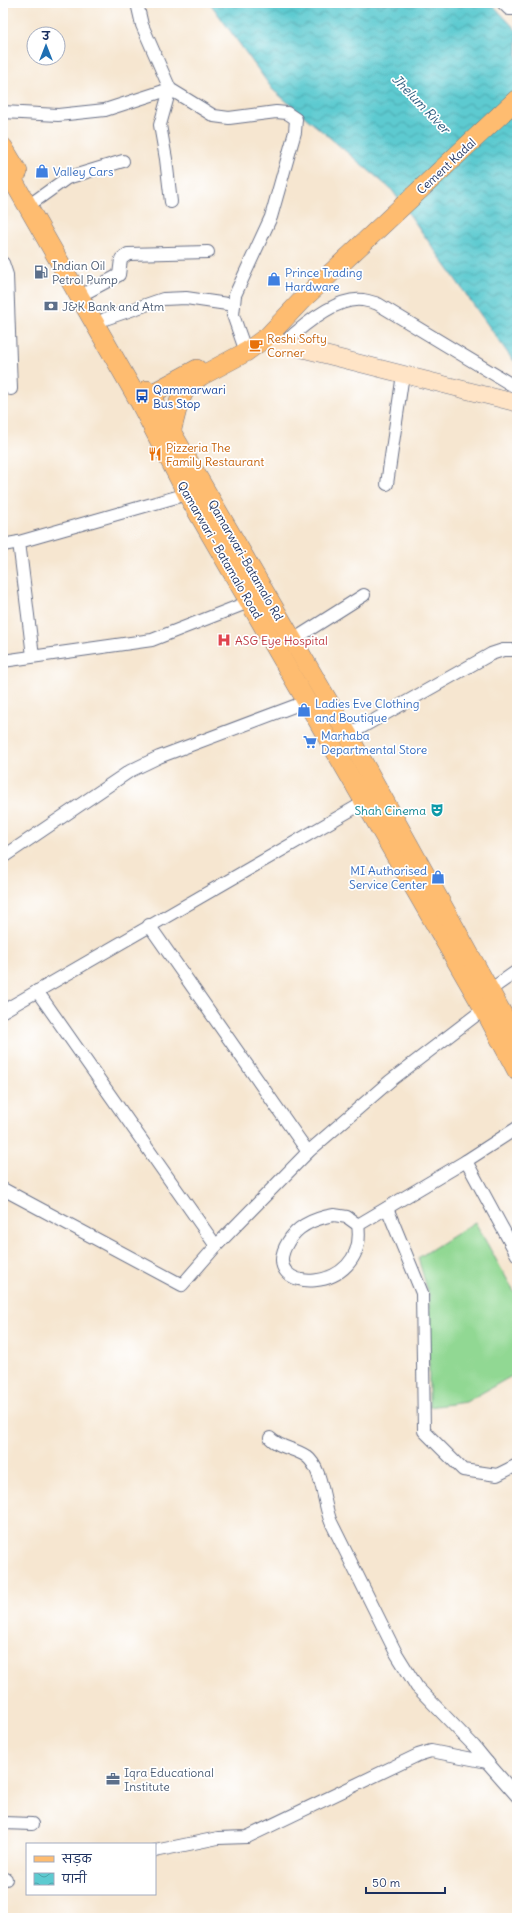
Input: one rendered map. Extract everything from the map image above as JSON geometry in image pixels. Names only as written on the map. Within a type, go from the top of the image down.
[{"type":"main road","name":"Cement Kadal","points":[[247,348],[275,340],[301,301],[517,99]]},
{"type":"main road","points":[[3,147],[105,318],[144,398]]},
{"type":"main road","points":[[3,164],[144,398]]},
{"type":"main road","points":[[144,398],[247,348]]},
{"type":"main road","points":[[171,432],[179,402],[187,386],[247,348]]},
{"type":"main road","name":"Qamarwari-Batamalo Rd","points":[[144,398],[171,432],[293,640],[348,735],[517,1040]]},
{"type":"main road","name":"Qamarwari - Batamalo Road","points":[[144,398],[187,494],[363,803],[484,1009]]},
{"type":"main road","points":[[484,1009],[517,1071]]},
{"type":"street","points":[[137,3],[142,25],[170,89],[214,116],[229,118],[276,112],[288,113],[296,120],[295,132],[271,217],[235,295],[233,315],[247,348]]},
{"type":"street","points":[[504,3],[509,9],[517,9]]},
{"type":"street","points":[[3,112],[58,115],[105,110],[170,89]]},
{"type":"street","points":[[170,89],[160,126],[166,159],[171,202]]},
{"type":"street","points":[[35,201],[67,178],[123,160]]},
{"type":"street","points":[[89,290],[119,275],[121,259],[128,254],[208,252]]},
{"type":"street","points":[[3,263],[7,275],[11,389]]},
{"type":"street","points":[[105,318],[163,299],[186,298],[234,305]]},
{"type":"street","points":[[275,340],[348,301],[362,300],[378,304],[517,388]]},
{"type":"street","points":[[275,340],[517,403]]},
{"type":"street","points":[[387,484],[403,374]]},
{"type":"street","points":[[3,545],[187,494]]},
{"type":"street","points":[[18,542],[33,656]]},
{"type":"street","points":[[293,640],[364,595]]},
{"type":"street","points":[[3,661],[152,640],[249,602]]},
{"type":"street","points":[[348,735],[491,654],[503,650],[517,650]]},
{"type":"street","points":[[3,857],[130,771],[159,757],[305,702]]},
{"type":"street","points":[[3,1011],[363,803]]},
{"type":"street","points":[[149,926],[308,1152]]},
{"type":"street","points":[[490,990],[517,971]]},
{"type":"street","points":[[37,991],[216,1246]]},
{"type":"street","points":[[3,1189],[182,1285],[216,1246],[308,1152],[390,1081],[484,1009]]},
{"type":"street","points":[[358,1225],[466,1161],[517,1128]]},
{"type":"street","points":[[466,1161],[517,1255]]},
{"type":"street","points":[[387,1208],[422,1294],[424,1431],[463,1470],[497,1476],[517,1465]]},
{"type":"street","points":[[334,1215],[347,1217],[358,1225],[358,1246],[353,1258],[344,1268],[328,1278],[314,1280],[296,1280],[288,1274],[282,1264],[282,1252],[296,1232],[318,1218],[334,1215]]},
{"type":"street","points":[[270,1438],[274,1443],[309,1458],[318,1474],[326,1510],[331,1522],[396,1653],[417,1687],[474,1746],[517,1796]]},
{"type":"street","points":[[156,1851],[218,1838],[247,1837],[418,1755],[431,1751],[487,1762]]},
{"type":"street","points":[[3,1823],[32,1824]]},
{"type":"green space","points":[[475,1222],[517,1297],[517,1373],[466,1402],[429,1407],[429,1295],[418,1258]]},
{"type":"water","name":"Jhelum River","points":[[210,3],[491,3],[517,31],[517,363],[512,359],[392,190],[273,90]]},
{"type":"place","name":"Valley Cars","points":[[42,171]]},
{"type":"place","name":"Indian Oil Petrol Pump","points":[[41,272]]},
{"type":"place","name":"Prince Trading Hardware","points":[[274,279]]},
{"type":"place","name":"J&K Bank and Atm","points":[[51,306]]},
{"type":"place","name":"Reshi Softy Corner","points":[[256,345]]},
{"type":"place","name":"Qammarwari Bus Stop","points":[[142,396]]},
{"type":"place","name":"Pizzeria The Family Restaurant","points":[[155,454]]},
{"type":"place","name":"ASG Eye Hospital","points":[[224,640]]},
{"type":"place","name":"Ladies Eve Clothing and Boutique","points":[[304,710]]},
{"type":"place","name":"Marhaba Departmental Store","points":[[310,742]]},
{"type":"place","name":"Shah Cinema","points":[[437,810]]},
{"type":"place","name":"MI Authorised Service Center","points":[[438,877]]},
{"type":"place","name":"Iqra Educational Institute","points":[[113,1779]]}]
